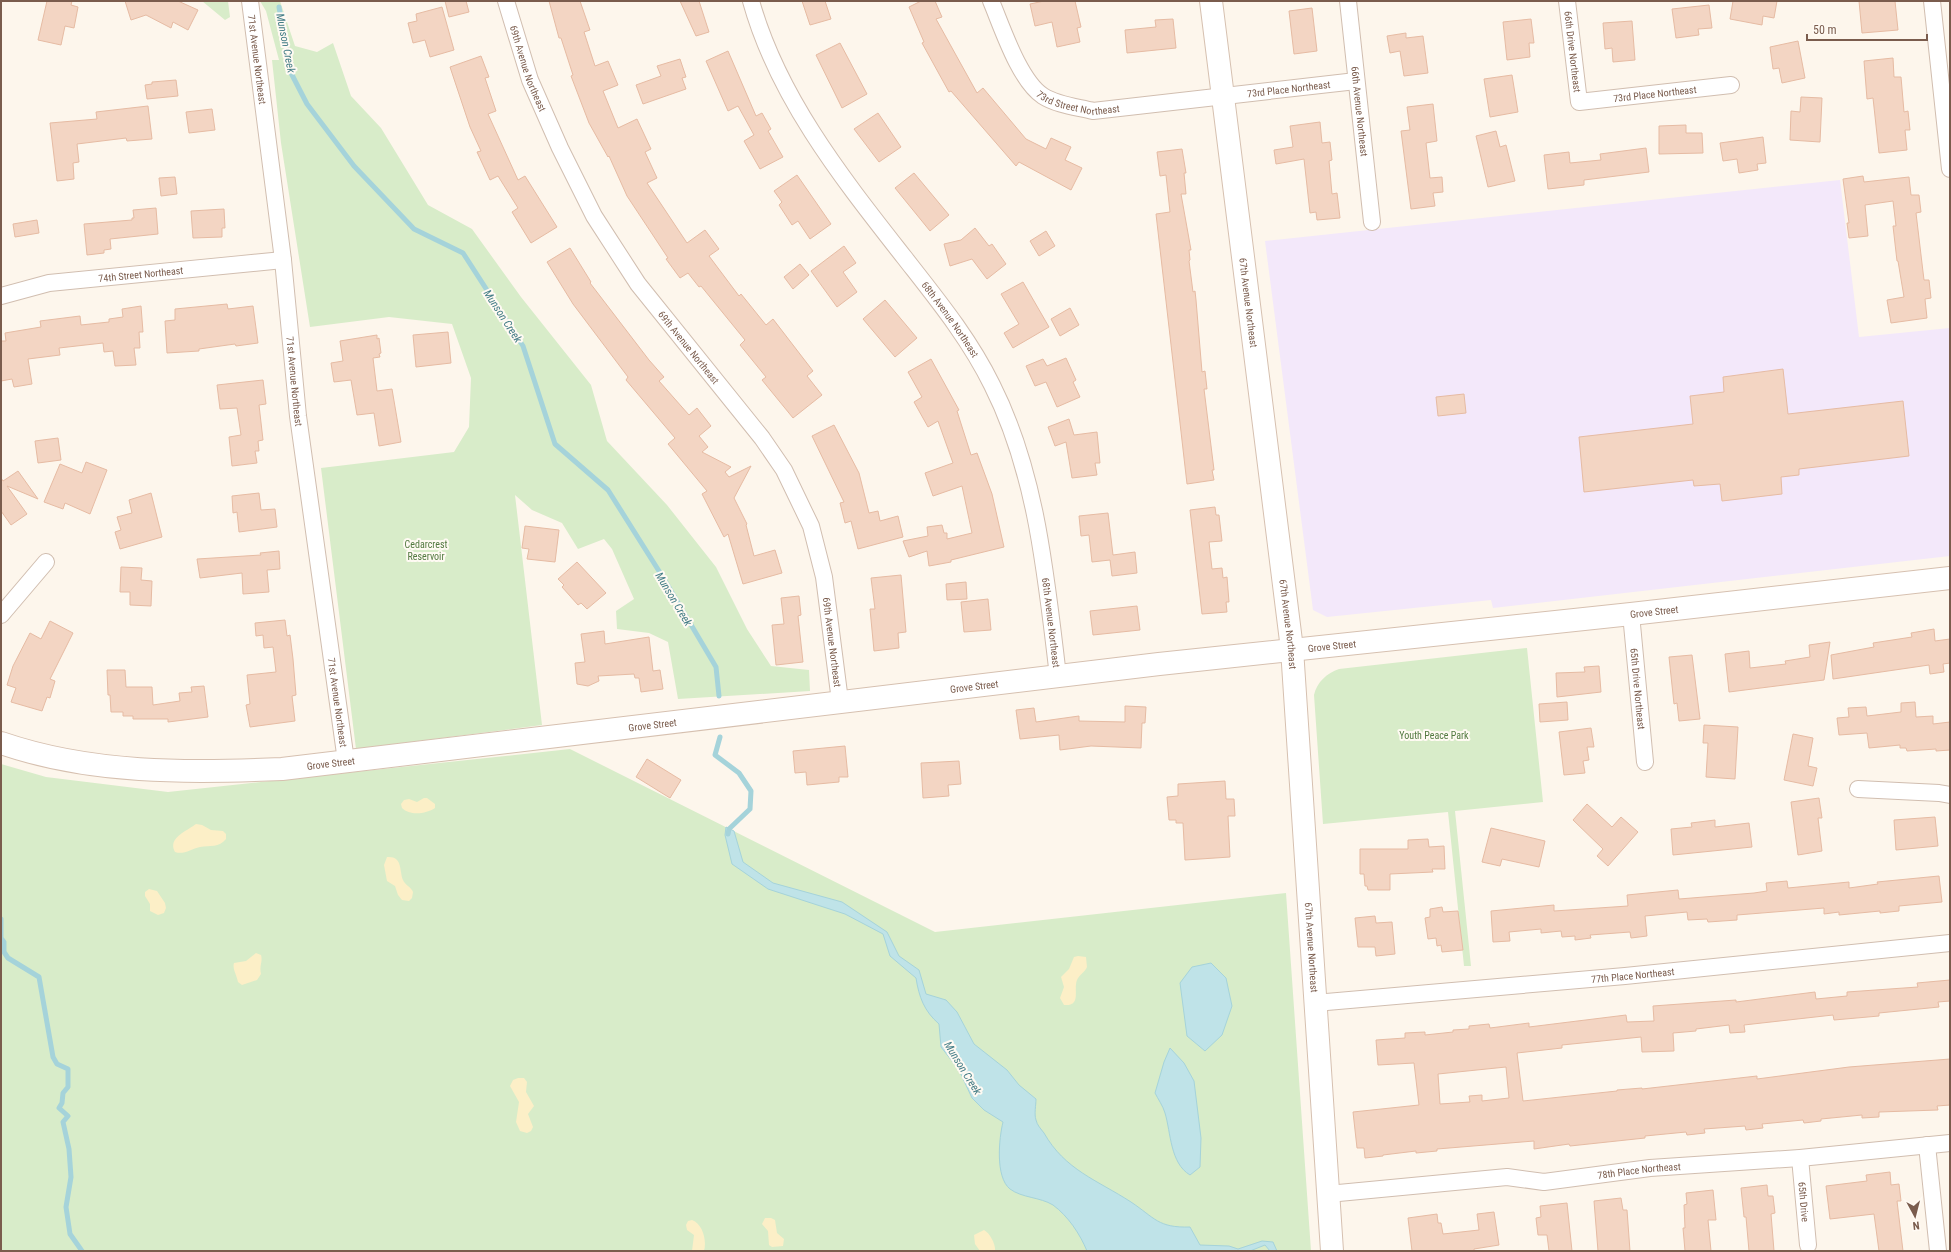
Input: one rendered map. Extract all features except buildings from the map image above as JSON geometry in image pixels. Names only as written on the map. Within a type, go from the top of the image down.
[{"type":"street","name":"71st Avenue Northeast","points":[[250,1],[283,260],[301,438],[346,761]]},
{"type":"street","name":"69th Avenue Northeast","points":[[506,1],[530,80],[560,148],[594,216],[638,284],[762,438],[784,470],[811,526],[824,577],[840,701]]},
{"type":"street","name":"68th Avenue Northeast","points":[[751,1],[775,66],[808,128],[882,229],[954,321],[992,384],[1012,431],[1029,485],[1045,568],[1058,676]]},
{"type":"street","name":"73rd Street Northeast","points":[[991,1],[1022,74],[1043,96],[1067,105],[1093,111],[1222,97]]},
{"type":"street","name":"67th Avenue Northeast","points":[[1211,1],[1292,649],[1332,1251]]},
{"type":"street","name":"66th Avenue Northeast","points":[[1348,1],[1372,222]]},
{"type":"street","name":"66th Drive Northeast","points":[[1567,1],[1579,102]]},
{"type":"street","points":[[1932,1],[1945,76],[1950,169]]},
{"type":"street","name":"73rd Place Northeast","points":[[1222,97],[1356,81]]},
{"type":"street","name":"73rd Place Northeast","points":[[1579,102],[1731,85]]},
{"type":"street","name":"74th Street Northeast","points":[[1,296],[49,283],[283,260]]},
{"type":"street","points":[[1,615],[46,562]]},
{"type":"street","name":"Grove Street","points":[[1,743],[81,762],[147,771],[213,772],[282,769],[840,701],[1292,649],[1631,614],[1950,578]]},
{"type":"street","name":"65th Drive Northeast","points":[[1631,614],[1645,762]]},
{"type":"street","points":[[1858,789],[1939,793],[1950,796]]},
{"type":"street","name":"77th Place Northeast","points":[[1315,1003],[1625,976],[1950,944]]},
{"type":"street","name":"78th Place Northeast","points":[[1328,1194],[1507,1177],[1544,1182],[1650,1168],[1800,1158],[1950,1143]]},
{"type":"street","points":[[1927,1145],[1938,1251]]},
{"type":"street","name":"65th Drive","points":[[1800,1158],[1808,1245]]},
{"type":"shaded area","points":[[1840,180],[1859,337],[1950,328],[1950,556],[1493,608],[1491,600],[1327,617],[1313,610],[1265,241]]},
{"type":"green space","points":[[202,1],[228,1],[230,17],[225,20]]},
{"type":"green space","name":"Cedarcrest Reservoir","points":[[260,1],[280,1],[295,46],[317,52],[333,43],[351,96],[381,128],[428,205],[472,229],[521,297],[591,385],[607,441],[667,505],[716,567],[747,629],[771,666],[809,670],[810,691],[678,699],[668,642],[649,633],[617,629],[616,611],[634,599],[612,549],[604,539],[578,549],[562,523],[532,510],[515,495],[542,725],[356,749],[321,468],[454,452],[469,427],[471,378],[452,324],[389,317],[310,327],[281,143],[272,60],[279,60],[266,11]]},
{"type":"green space","name":"Youth Peace Park","points":[[1527,648],[1543,802],[1455,811],[1471,966],[1464,966],[1448,812],[1323,824],[1314,695],[1320,682],[1330,673],[1339,669]]},
{"type":"green space","points":[[570,749],[935,932],[1286,893],[1311,1251],[1,1251],[1,764],[46,777],[168,792]]},
{"type":"sand","points":[[427,798],[435,804],[435,808],[427,812],[414,813],[405,811],[402,808],[401,804],[404,800],[409,799],[417,802]]},
{"type":"sand","points":[[196,824],[202,825],[211,830],[223,831],[226,834],[226,839],[217,845],[200,847],[178,853],[175,852],[173,847],[179,835]]},
{"type":"sand","points":[[387,857],[396,859],[400,864],[403,880],[413,892],[412,898],[409,901],[402,900],[398,895],[395,886],[387,881],[384,865]]},
{"type":"sand","points":[[149,889],[157,891],[165,903],[166,908],[164,913],[158,915],[150,911],[150,904],[145,896],[145,892]]},
{"type":"sand","points":[[256,953],[261,955],[261,974],[257,980],[242,985],[238,982],[234,970],[234,963],[246,961]]},
{"type":"sand","points":[[1074,957],[1086,957],[1087,967],[1077,980],[1075,1000],[1070,1005],[1064,1005],[1060,998],[1064,987],[1061,977],[1069,969]]},
{"type":"sand","points":[[524,1078],[527,1082],[526,1092],[534,1106],[528,1114],[533,1127],[531,1131],[527,1133],[520,1131],[516,1122],[519,1102],[510,1086],[513,1080]]},
{"type":"sand","points":[[765,1218],[775,1220],[777,1233],[784,1239],[783,1246],[772,1247],[769,1245],[768,1231],[762,1224]]},
{"type":"sand","points":[[692,1220],[699,1225],[703,1233],[705,1242],[704,1251],[692,1251],[694,1235],[687,1230],[686,1225],[688,1221]]},
{"type":"sand","points":[[984,1230],[992,1239],[995,1246],[995,1251],[980,1251],[975,1244],[974,1235]]},
{"type":"water","points":[[726,827],[734,831],[743,862],[773,883],[842,902],[887,932],[899,956],[919,970],[926,994],[946,1000],[957,1012],[974,1044],[1007,1070],[1019,1085],[1036,1099],[1035,1115],[1037,1124],[1052,1146],[1072,1165],[1158,1221],[1171,1226],[1190,1227],[1200,1245],[1229,1246],[1238,1249],[1262,1241],[1273,1242],[1277,1251],[1270,1251],[1265,1245],[1250,1251],[1087,1251],[1073,1226],[1058,1209],[1048,1202],[1015,1192],[1005,1183],[1002,1176],[999,1157],[1003,1122],[984,1110],[972,1098],[959,1070],[941,1047],[939,1024],[926,1009],[923,1003],[916,978],[890,956],[883,934],[845,914],[768,889],[732,864],[725,835]]},
{"type":"water","points":[[1211,963],[1226,978],[1232,1006],[1222,1035],[1205,1051],[1187,1036],[1180,983],[1192,967]]},
{"type":"water","points":[[1170,1048],[1184,1063],[1194,1081],[1201,1138],[1200,1167],[1190,1175],[1183,1170],[1178,1163],[1172,1147],[1165,1113],[1155,1093],[1164,1062]]},
{"type":"waterway","name":"Munson Creek","points":[[279,7],[290,71],[307,104],[354,166],[414,229],[463,253],[523,346],[555,444],[608,490],[664,579],[716,667],[719,696]]},
{"type":"waterway","name":"Munson Creek","points":[[720,737],[715,755],[739,773],[751,791],[750,809],[729,829],[728,834]]},
{"type":"waterway","points":[[1,919],[1,938],[4,942],[4,952],[8,958],[39,977],[53,1057],[57,1064],[68,1069],[68,1087],[63,1093],[62,1103],[59,1108],[68,1116],[63,1122],[69,1149],[71,1177],[66,1207],[70,1234],[82,1251]]}]
